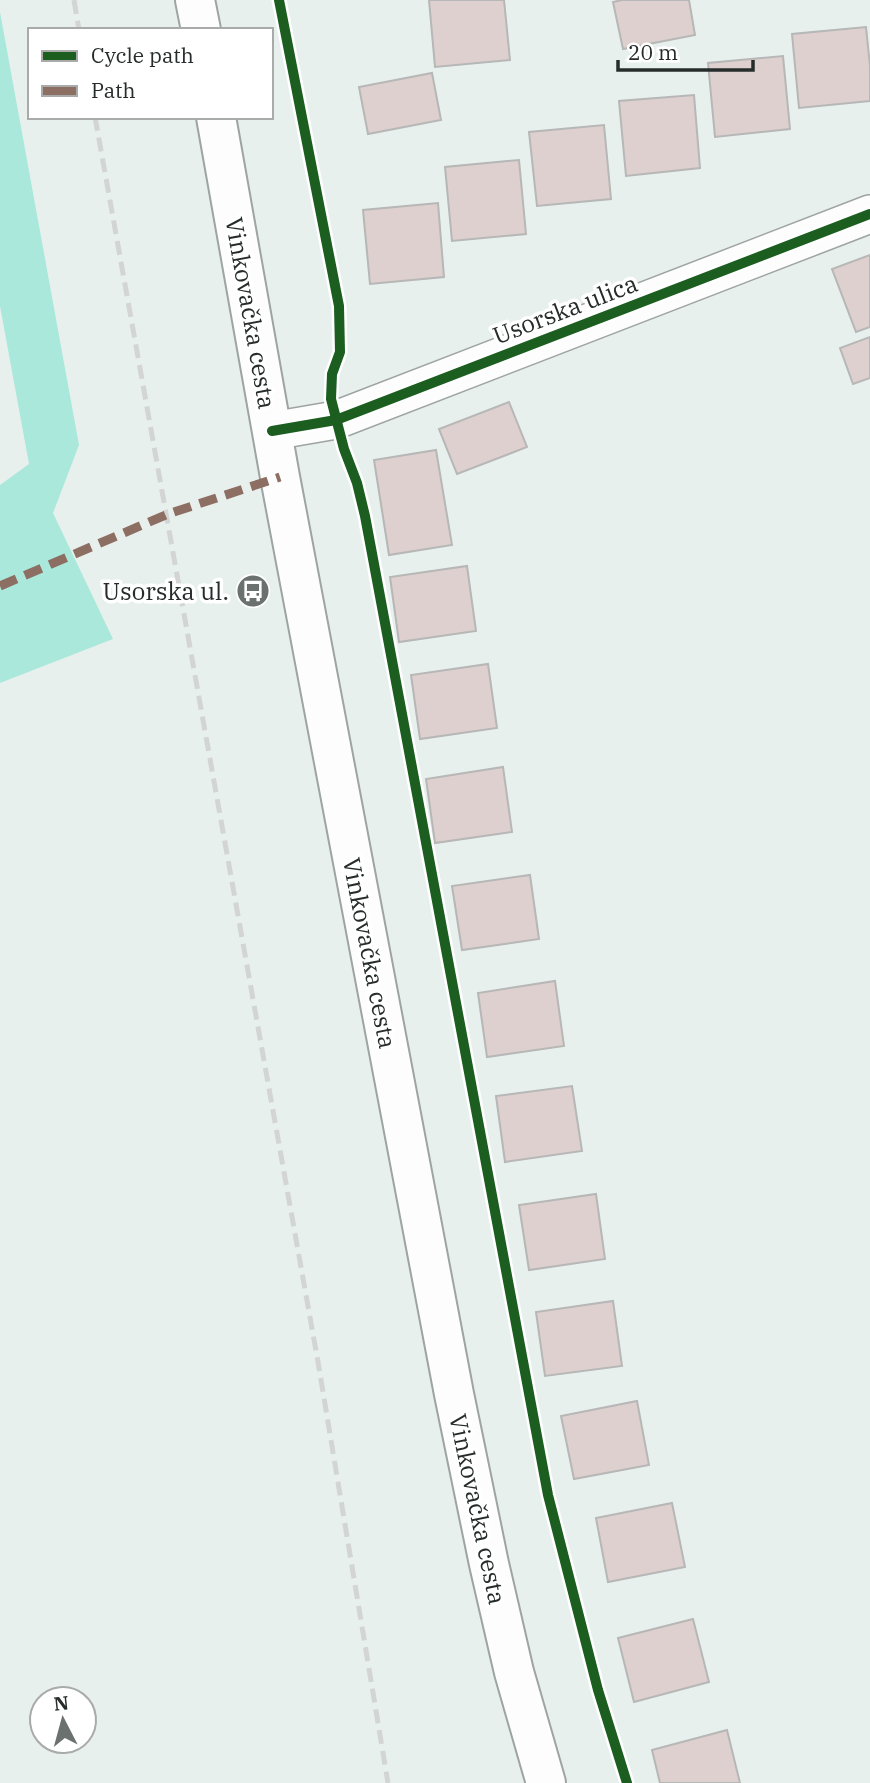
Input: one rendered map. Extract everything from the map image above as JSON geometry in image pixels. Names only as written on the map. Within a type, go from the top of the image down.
[{"type":"main road","points":[[195,0],[201,28]]},
{"type":"main road","name":"Vinkovačka cesta","points":[[216,119],[272,431],[456,1407],[511,1658],[546,1783]]},
{"type":"street","name":"Usorska ulica","points":[[272,431],[335,420],[870,214]]},
{"type":"green space","points":[[0,12],[79,445],[53,513],[113,639],[0,683],[0,485],[29,464],[0,306]]},
{"type":"building","points":[[429,0],[504,0],[510,60],[435,67]]},
{"type":"building","points":[[689,0],[695,35],[623,49],[613,2]]},
{"type":"building","points":[[866,27],[870,101],[799,108],[792,34]]},
{"type":"building","points":[[783,56],[790,129],[715,137],[708,63]]},
{"type":"building","points":[[432,73],[441,120],[368,134],[359,87]]},
{"type":"building","points":[[694,95],[700,168],[626,176],[619,101]]},
{"type":"building","points":[[604,125],[611,199],[537,206],[529,132]]},
{"type":"building","points":[[519,160],[526,234],[452,241],[445,167]]},
{"type":"building","points":[[438,203],[444,277],[370,284],[363,210]]},
{"type":"building","points":[[870,255],[870,327],[856,332],[832,269]]},
{"type":"building","points":[[870,337],[870,378],[853,384],[840,348]]},
{"type":"building","points":[[509,402],[527,447],[457,474],[439,429]]},
{"type":"building","points":[[436,450],[452,545],[389,555],[374,460]]},
{"type":"building","points":[[467,566],[476,631],[399,642],[390,577]]},
{"type":"building","points":[[488,664],[497,728],[420,739],[411,675]]},
{"type":"building","points":[[503,767],[512,832],[435,843],[426,779]]},
{"type":"building","points":[[530,875],[539,939],[462,950],[452,886]]},
{"type":"building","points":[[555,981],[564,1046],[487,1057],[478,993]]},
{"type":"building","points":[[572,1086],[582,1151],[505,1162],[496,1096]]},
{"type":"building","points":[[596,1194],[605,1259],[529,1270],[519,1205]]},
{"type":"building","points":[[613,1301],[622,1366],[545,1376],[536,1312]]},
{"type":"building","points":[[637,1401],[649,1465],[574,1479],[561,1416]]},
{"type":"building","points":[[672,1503],[685,1567],[608,1582],[596,1518]]},
{"type":"building","points":[[693,1619],[709,1682],[634,1702],[618,1638]]},
{"type":"building","points":[[727,1730],[740,1783],[660,1783],[652,1750]]},
{"type":"railway","points":[[74,0],[79,28]]},
{"type":"railway","points":[[95,119],[318,1362],[388,1783]]},
{"type":"marked path","points":[[0,586],[168,514],[280,477]]},
{"type":"cycle path","points":[[279,0],[339,306],[340,352],[332,374],[331,399],[365,516],[548,1495],[598,1690],[627,1783]]},
{"type":"cycle path","points":[[272,431],[336,420],[870,214]]},
{"type":"place","name":"Usorska ul.","points":[[253,591]]}]
